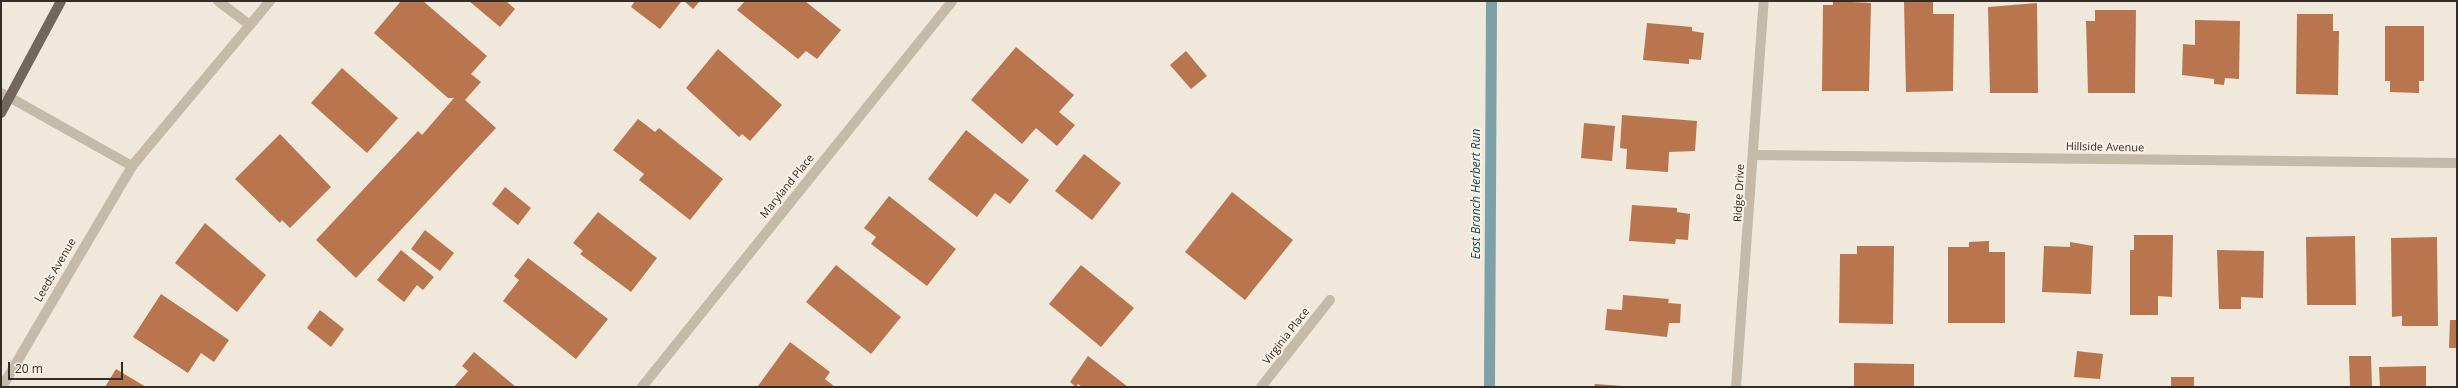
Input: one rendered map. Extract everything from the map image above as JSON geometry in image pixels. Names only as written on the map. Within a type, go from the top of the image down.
[{"type":"main road","points":[[1,112],[5,95],[61,1]]},
{"type":"street","points":[[218,1],[250,25]]},
{"type":"street","name":"Leeds Avenue","points":[[2,387],[132,166],[270,1]]},
{"type":"street","name":"Maryland Place","points":[[642,387],[952,1]]},
{"type":"street","name":"Ridge Drive","points":[[1736,387],[1764,1]]},
{"type":"street","points":[[5,95],[132,166]]},
{"type":"street","name":"Hillside Avenue","points":[[1753,155],[2457,163]]},
{"type":"street","name":"Virginia Place","points":[[1261,387],[1330,300]]},
{"type":"building","points":[[401,1],[423,1],[487,56],[471,74],[481,82],[465,100],[496,128],[356,278],[316,240],[418,131],[422,135],[454,98],[448,98],[374,33]]},
{"type":"building","points":[[469,1],[506,1],[515,9],[500,27]]},
{"type":"building","points":[[635,1],[681,2],[660,29],[631,7]]},
{"type":"building","points":[[684,1],[700,1],[693,9]]},
{"type":"building","points":[[745,1],[805,1],[841,30],[817,59],[806,51],[798,59],[737,10]]},
{"type":"building","points":[[1833,1],[1871,3],[1869,91],[1822,91],[1823,5],[1833,5]]},
{"type":"building","points":[[1904,2],[1933,2],[1933,14],[1954,14],[1953,91],[1906,92]]},
{"type":"building","points":[[2037,3],[2038,93],[1990,93],[1988,7]]},
{"type":"building","points":[[2095,10],[2136,10],[2135,93],[2088,93],[2086,21],[2095,21]]},
{"type":"building","points":[[2297,14],[2333,14],[2333,31],[2339,31],[2338,95],[2296,94]]},
{"type":"building","points":[[2195,20],[2240,21],[2239,79],[2225,78],[2224,85],[2214,84],[2214,79],[2182,75],[2183,44],[2195,45]]},
{"type":"building","points":[[1647,23],[1692,27],[1692,31],[1704,33],[1701,60],[1689,59],[1689,64],[1643,60]]},
{"type":"building","points":[[2385,26],[2424,26],[2424,81],[2419,81],[2419,93],[2390,92],[2390,81],[2385,81]]},
{"type":"building","points":[[1016,47],[1074,95],[1059,112],[1075,125],[1057,146],[1036,128],[1022,144],[971,100]]},
{"type":"building","points":[[718,49],[782,105],[750,141],[742,134],[739,137],[686,88]]},
{"type":"building","points":[[1186,51],[1207,76],[1191,89],[1170,65]]},
{"type":"building","points":[[342,68],[398,118],[367,153],[311,103]]},
{"type":"building","points":[[1622,115],[1697,121],[1695,151],[1669,152],[1668,172],[1626,169],[1627,149],[1620,148]]},
{"type":"building","points":[[638,119],[655,132],[659,128],[723,179],[690,220],[639,180],[644,174],[613,150]]},
{"type":"building","points":[[1584,123],[1615,126],[1612,161],[1581,158]]},
{"type":"building","points":[[966,130],[1029,180],[1010,204],[995,193],[977,217],[928,179]]},
{"type":"building","points":[[280,134],[331,187],[290,228],[282,220],[280,223],[235,179]]},
{"type":"building","points":[[1084,154],[1121,183],[1092,220],[1055,191]]},
{"type":"building","points":[[505,187],[531,208],[518,225],[492,204]]},
{"type":"building","points":[[1232,192],[1293,240],[1245,300],[1185,252]]},
{"type":"building","points":[[889,196],[956,249],[927,286],[871,244],[876,237],[864,228]]},
{"type":"building","points":[[1632,205],[1677,208],[1677,212],[1690,214],[1688,240],[1676,239],[1675,244],[1629,241]]},
{"type":"building","points":[[598,212],[657,258],[631,292],[580,254],[583,251],[573,243]]},
{"type":"building","points":[[205,223],[266,275],[237,312],[175,263]]},
{"type":"building","points":[[425,230],[454,253],[440,271],[411,249]]},
{"type":"building","points":[[2134,235],[2173,235],[2172,297],[2158,296],[2158,315],[2130,315],[2130,250],[2134,250]]},
{"type":"building","points":[[2355,236],[2356,305],[2307,305],[2306,237]]},
{"type":"building","points":[[2437,237],[2438,326],[2402,326],[2402,316],[2392,317],[2391,238]]},
{"type":"building","points":[[1989,241],[1989,252],[2005,252],[2005,323],[1948,323],[1948,247],[1969,247],[1969,242]]},
{"type":"building","points":[[2070,242],[2093,246],[2091,294],[2042,292],[2044,246],[2070,247]]},
{"type":"building","points":[[1857,246],[1894,246],[1893,324],[1839,323],[1840,254],[1857,254]]},
{"type":"building","points":[[401,250],[434,277],[423,290],[417,285],[404,302],[377,280]]},
{"type":"building","points":[[2217,250],[2264,251],[2263,298],[2241,297],[2241,309],[2219,309]]},
{"type":"building","points":[[528,258],[608,319],[576,359],[503,301],[519,280],[514,276]]},
{"type":"building","points":[[836,265],[901,317],[871,354],[806,302]]},
{"type":"building","points":[[1081,265],[1134,308],[1101,347],[1049,304]]},
{"type":"building","points":[[161,294],[229,340],[214,362],[201,353],[188,373],[133,337]]},
{"type":"building","points":[[1623,295],[1669,299],[1668,303],[1681,304],[1680,323],[1669,323],[1667,337],[1605,330],[1607,309],[1622,310]]},
{"type":"building","points":[[320,310],[344,329],[331,347],[307,328]]},
{"type":"building","points":[[2450,320],[2457,320],[2457,348],[2449,348]]},
{"type":"building","points":[[790,342],[830,372],[825,379],[835,387],[758,386]]},
{"type":"building","points":[[2077,351],[2103,354],[2100,379],[2074,377]]},
{"type":"building","points":[[474,352],[516,387],[454,387],[468,371],[462,366]]},
{"type":"building","points":[[1088,356],[1128,387],[1082,387],[1078,384],[1076,387],[1070,382]]},
{"type":"building","points":[[2349,356],[2371,356],[2372,387],[2350,387]]},
{"type":"building","points":[[1854,363],[1914,364],[1914,387],[1854,387]]},
{"type":"building","points":[[2426,366],[2426,387],[2380,387],[2379,367]]},
{"type":"building","points":[[116,369],[146,387],[105,387]]},
{"type":"building","points":[[2171,377],[2194,377],[2194,387],[2171,387]]},
{"type":"building","points":[[1595,384],[1622,386],[1622,387],[1594,387]]},
{"type":"waterway","name":"East Branch Herbert Run","points":[[1489,387],[1491,1]]}]
